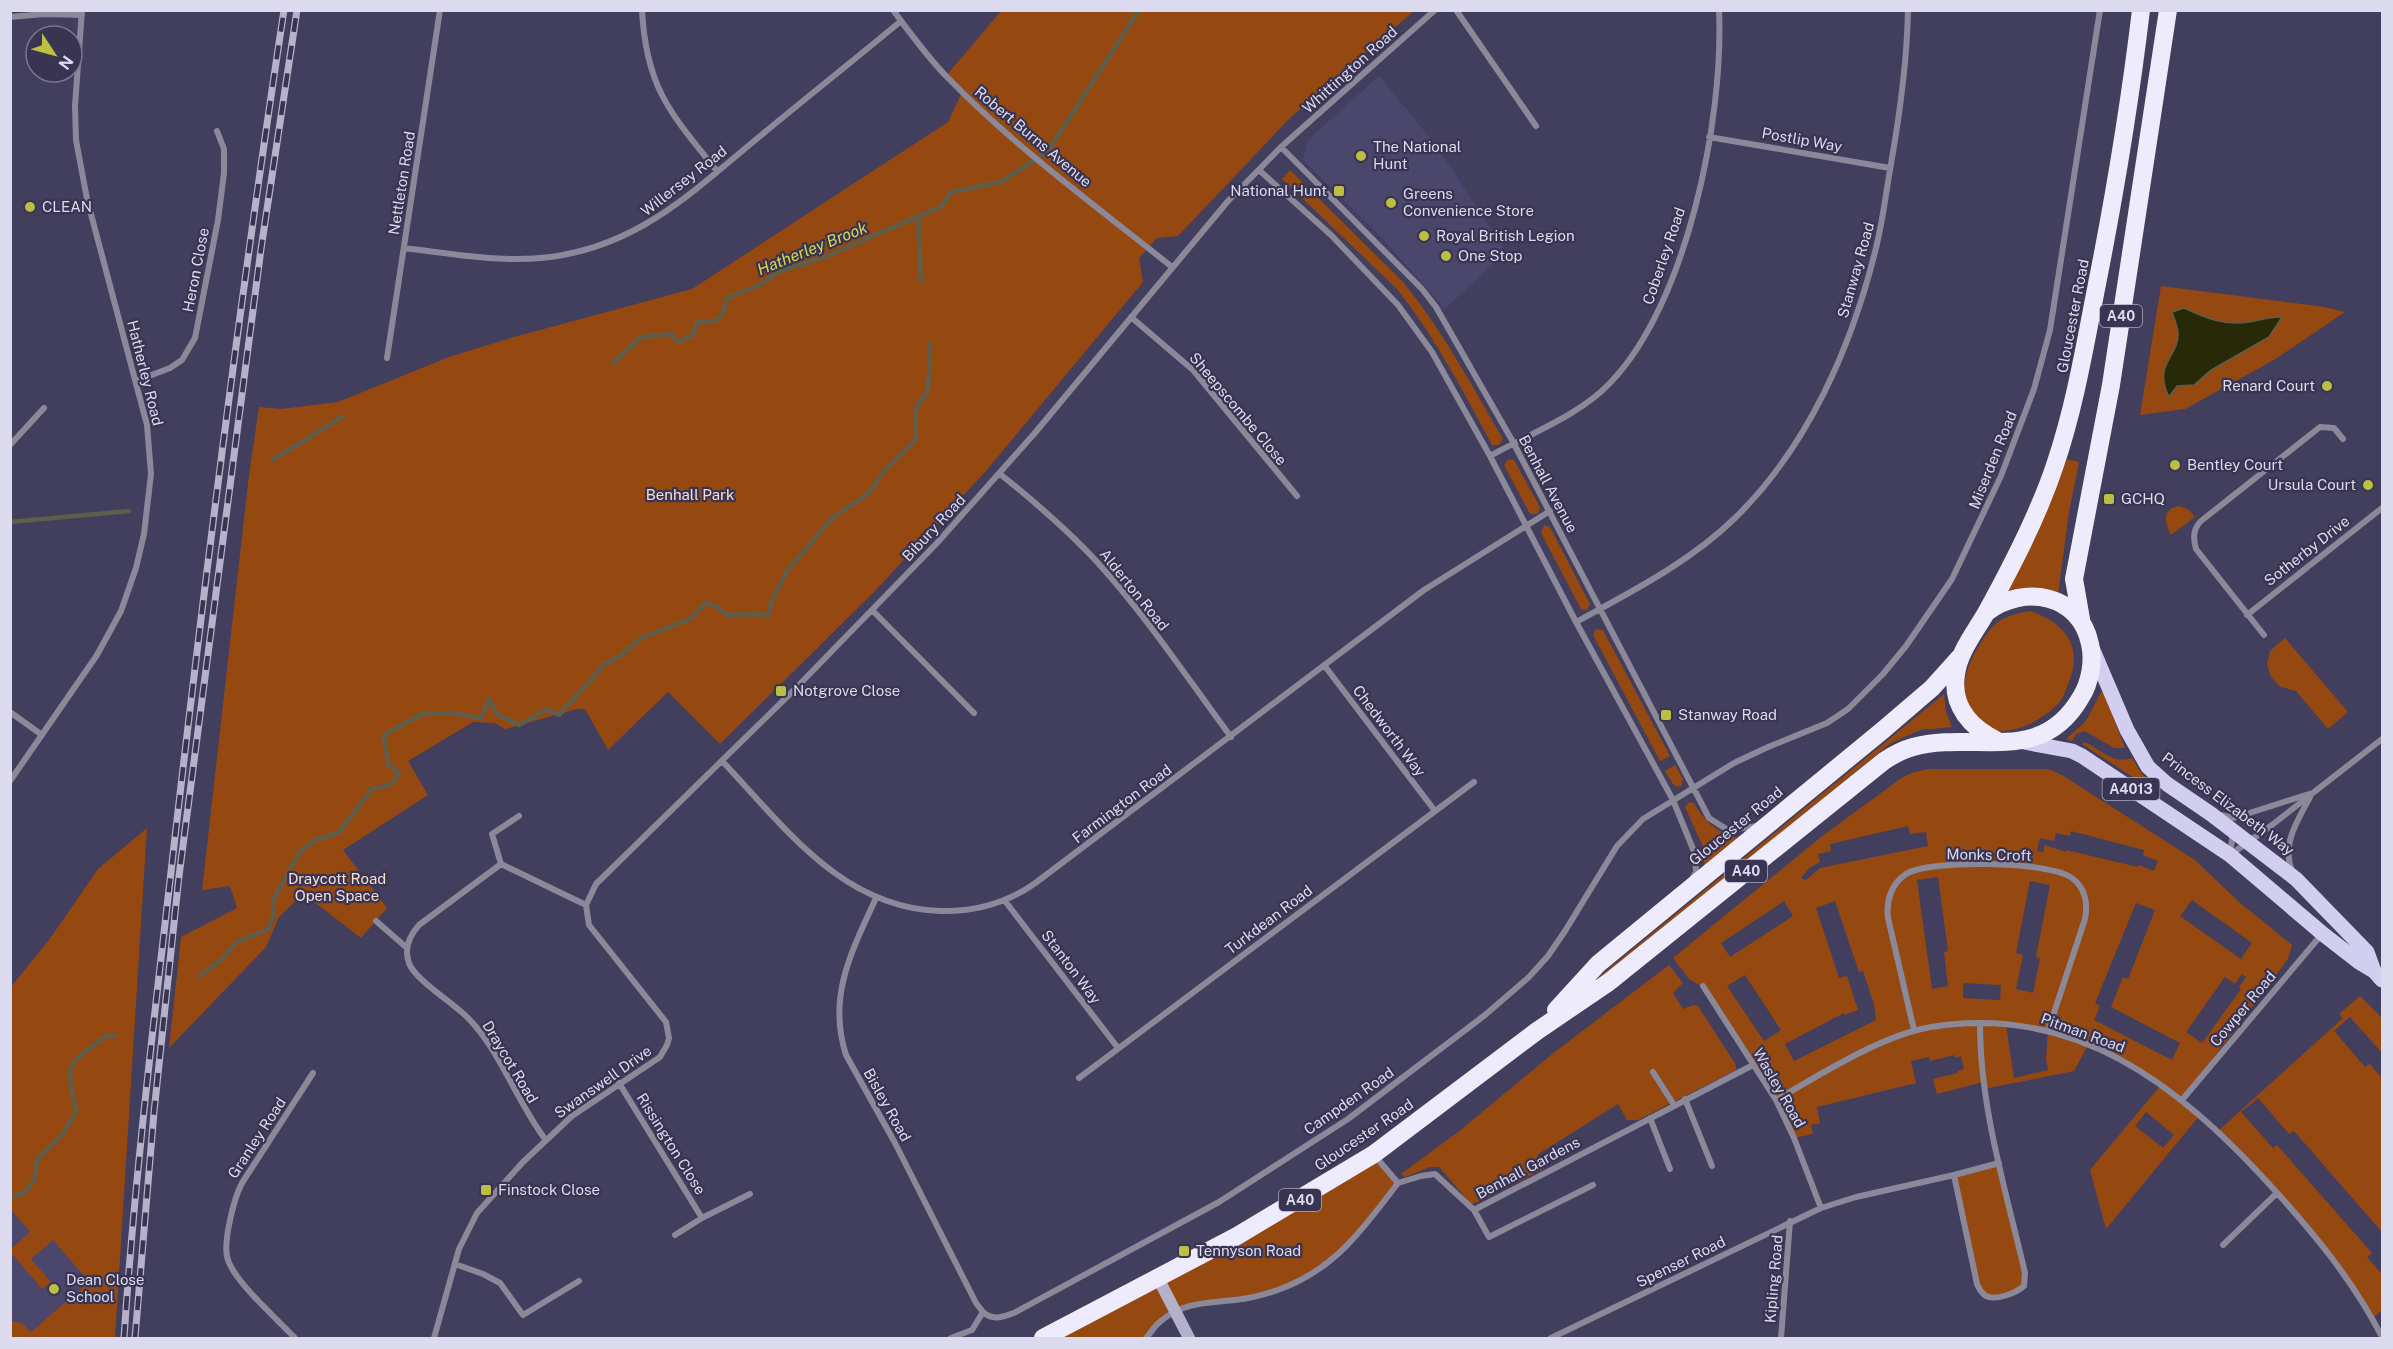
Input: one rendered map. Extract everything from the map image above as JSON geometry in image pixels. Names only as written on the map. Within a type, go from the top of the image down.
[{"type":"highway","name":"Gloucester Road","points":[[1987,612],[2028,530],[2055,466],[2075,400],[2132,87],[2141,10]]},
{"type":"highway","name":"A40","points":[[2081,619],[2074,579],[2111,385],[2168,10]]},
{"type":"highway","points":[[2034,595],[2055,601],[2081,619],[2091,645],[2091,665],[2086,689],[2075,708],[2064,720],[2045,734],[2024,742],[2000,742],[1984,734],[1970,723],[1962,711],[1956,694],[1956,674],[1962,654],[1987,612],[2014,597],[2034,595]]},
{"type":"highway","name":"Gloucester Road","points":[[1537,1032],[1598,964],[1932,688],[1962,654]]},
{"type":"highway","name":"Gloucester Road","points":[[1043,1338],[1246,1231],[1374,1154],[1537,1032],[1610,982],[1884,761],[1912,747],[1932,744],[2000,742]]},
{"type":"main road","name":"Princess Elizabeth Way","points":[[2091,645],[2127,730],[2148,767],[2167,784],[2211,814],[2234,824],[2248,842],[2296,879],[2367,952],[2378,975]]},
{"type":"main road","name":"Princess Elizabeth Way","points":[[2024,742],[2072,751],[2082,756],[2230,855],[2323,934],[2378,975]]},
{"type":"street","name":"Nettleton Road","points":[[387,358],[440,10]]},
{"type":"street","points":[[642,10],[647,51],[659,93],[672,115],[717,171]]},
{"type":"street","name":"Robert Burns Avenue","points":[[893,10],[946,76],[969,99],[1074,189],[1172,267]]},
{"type":"street","name":"Whittington Road","points":[[1281,147],[1435,10]]},
{"type":"street","points":[[1456,10],[1536,126]]},
{"type":"street","name":"Coberley Road","points":[[1490,456],[1587,404],[1616,377],[1644,338],[1661,304],[1685,239],[1709,137],[1718,64],[1719,10]]},
{"type":"street","name":"Stanway Road","points":[[1576,622],[1698,549],[1734,518],[1781,465],[1814,411],[1854,323],[1877,246],[1901,97],[1908,10]]},
{"type":"street","name":"Miserden Road","points":[[1694,787],[1734,763],[1768,747],[1814,730],[1848,709],[1883,674],[1906,646],[1947,588],[1962,560],[2014,444],[2034,389],[2050,330],[2100,10]]},
{"type":"street","points":[[10,17],[82,13]]},
{"type":"street","name":"Hatherley Road","points":[[10,781],[97,655],[121,611],[136,568],[144,534],[151,474],[147,425],[87,199],[76,140],[75,106],[82,13]]},
{"type":"street","name":"Willersey Road","points":[[404,248],[504,259],[546,258],[580,252],[616,241],[645,226],[717,171],[901,21]]},
{"type":"street","name":"Heron Close","points":[[136,381],[170,368],[182,360],[195,338],[218,220],[224,173],[224,149],[217,131]]},
{"type":"street","name":"Postlip Way","points":[[1709,137],[1890,168]]},
{"type":"street","name":"Bibury Road","points":[[586,905],[596,885],[873,611],[1000,474],[1228,201],[1281,147]]},
{"type":"street","name":"Benhall Avenue","points":[[1281,147],[1422,289],[1437,307],[1513,442],[1709,818],[1728,830],[1766,824]]},
{"type":"street","points":[[1259,170],[1331,235],[1398,305],[1432,352],[1490,456],[1576,622],[1673,801],[1695,854],[1696,872],[1685,891]]},
{"type":"street","name":"Sheepscombe Close","points":[[1131,317],[1193,370],[1297,496]]},
{"type":"street","points":[[10,445],[44,408]]},
{"type":"street","points":[[2264,635],[2196,549],[2194,535],[2198,525],[2320,427],[2334,428],[2343,439]]},
{"type":"street","name":"Alderton Road","points":[[1000,474],[1060,525],[1105,571],[1231,737]]},
{"type":"street","name":"Sotherby Drive","points":[[2247,615],[2382,508]]},
{"type":"street","name":"Farmington Road","points":[[722,760],[825,868],[858,890],[912,909],[950,912],[981,908],[1005,901],[1034,884],[1424,590],[1550,512]]},
{"type":"street","points":[[873,611],[974,713]]},
{"type":"street","name":"Chedworth Way","points":[[1324,664],[1435,811]]},
{"type":"street","points":[[10,712],[42,735]]},
{"type":"street","points":[[2230,855],[2382,739]]},
{"type":"street","name":"Turkdean Road","points":[[1079,1078],[1474,782]]},
{"type":"street","name":"Campden Road","points":[[983,1312],[989,1317],[998,1318],[1014,1313],[1219,1202],[1348,1119],[1485,1015],[1529,977],[1548,956],[1565,931],[1617,846],[1643,819],[1694,787]]},
{"type":"street","points":[[2230,855],[2234,824],[2312,793]]},
{"type":"street","points":[[2296,879],[2290,864],[2290,834],[2312,793]]},
{"type":"street","points":[[519,816],[492,834],[501,864],[586,905]]},
{"type":"street","points":[[407,948],[413,932],[419,925],[501,864]]},
{"type":"street","name":"Monks Croft","points":[[1914,1030],[1888,918],[1890,893],[1900,878],[1913,870],[1966,864],[2051,869],[2071,877],[2082,890],[2087,903],[2085,919],[2048,1031]]},
{"type":"street","name":"Bisley Road","points":[[876,898],[842,981],[838,1011],[842,1043],[846,1055],[895,1143],[976,1303],[983,1312]]},
{"type":"street","name":"Stanton Way","points":[[1005,901],[1118,1048]]},
{"type":"street","name":"Swanswell Drive","points":[[434,1338],[455,1264],[465,1235],[477,1213],[545,1139],[572,1116],[660,1057],[667,1045],[666,1022],[593,932],[587,917],[586,905]]},
{"type":"street","name":"Draycot Road","points":[[375,921],[407,948],[412,970],[457,1007],[477,1027],[531,1120],[545,1139]]},
{"type":"street","name":"Cowper Road","points":[[2182,1100],[2323,934]]},
{"type":"street","name":"Wasley Road","points":[[1703,986],[1776,1100],[1794,1138],[1821,1208]]},
{"type":"street","name":"Pitman Road","points":[[1776,1100],[1877,1045],[1914,1030],[1953,1024],[2028,1027],[2048,1031],[2124,1060],[2182,1100],[2218,1131],[2277,1193],[2308,1227],[2345,1276],[2382,1337]]},
{"type":"street","points":[[1954,1175],[1977,1284],[1982,1293],[1992,1298],[2014,1293],[2024,1286],[2025,1281],[1985,1097],[1980,1055],[1980,1024]]},
{"type":"street","name":"Benhall Gardens","points":[[1398,1183],[1436,1174],[1474,1210],[1753,1065]]},
{"type":"street","points":[[1653,1072],[1674,1106]]},
{"type":"street","name":"Granley Road","points":[[295,1338],[231,1267],[226,1248],[235,1203],[242,1182],[313,1073]]},
{"type":"street","name":"Rissington Close","points":[[619,1083],[702,1218]]},
{"type":"street","points":[[1685,1099],[1712,1166]]},
{"type":"street","points":[[1650,1118],[1670,1169]]},
{"type":"street","points":[[1146,1338],[1161,1321],[1175,1312],[1206,1301],[1234,1300],[1270,1292],[1304,1278],[1332,1260],[1356,1238],[1398,1183],[1374,1154]]},
{"type":"street","name":"Spenser Road","points":[[1551,1338],[1560,1337],[1821,1208],[1856,1197],[1999,1163]]},
{"type":"street","points":[[1474,1210],[1490,1237],[1593,1185]]},
{"type":"street","points":[[2223,1245],[2277,1193]]},
{"type":"street","name":"Rissington Close","points":[[675,1235],[702,1218],[750,1194]]},
{"type":"street","name":"Kipling Road","points":[[1781,1338],[1791,1221]]},
{"type":"street","points":[[455,1264],[500,1283],[523,1315],[579,1281]]},
{"type":"street","points":[[1158,1278],[1189,1338]]},
{"type":"street","points":[[951,1338],[972,1330],[983,1312]]},
{"type":"shaded area","points":[[1379,76],[1436,145],[1506,252],[1445,309],[1382,238],[1303,160],[1308,140]]},
{"type":"shaded area","points":[[2184,308],[2208,318],[2231,323],[2282,317],[2269,337],[2211,370],[2194,385],[2177,386],[2169,397],[2165,386],[2165,368],[2175,348],[2178,332],[2172,312]]},
{"type":"shaded area","name":"Dean Close School","points":[[10,1183],[102,1240],[91,1338],[11,1338]]},
{"type":"green space","name":"Benhall Park","points":[[1001,11],[1414,11],[1290,118],[1178,236],[1157,238],[1139,258],[1143,282],[986,471],[875,591],[720,744],[668,692],[608,750],[585,709],[577,709],[505,729],[495,723],[473,722],[408,761],[428,795],[343,850],[387,908],[361,938],[296,888],[297,900],[279,917],[266,947],[169,1048],[181,937],[237,908],[230,886],[202,890],[249,475],[259,407],[281,409],[338,402],[449,357],[692,289],[948,122],[962,92],[946,76]]},
{"type":"green space","points":[[1290,170],[1404,283],[1418,301],[1432,320],[1503,439],[1499,445],[1492,445],[1436,345],[1411,307],[1397,289],[1282,179]]},
{"type":"green space","points":[[2161,286],[2325,307],[2345,312],[2274,360],[2185,409],[2140,415]]},
{"type":"green space","points":[[1508,459],[1514,460],[1540,507],[1538,514],[1530,514],[1504,465]]},
{"type":"green space","points":[[2067,459],[2079,462],[2069,512],[2058,594],[2039,588],[2005,593],[2054,493]]},
{"type":"green space","points":[[2180,506],[2189,510],[2195,517],[2171,535],[2166,516],[2174,507]]},
{"type":"green space","points":[[1544,525],[1550,527],[1590,604],[1587,610],[1581,609],[1541,533]]},
{"type":"green space","points":[[2030,611],[2052,621],[2067,636],[2074,655],[2070,679],[2062,698],[2047,714],[2017,729],[1996,730],[1984,725],[1966,698],[1965,680],[1969,665],[1994,625],[2007,617]]},
{"type":"green space","points":[[1596,629],[1603,630],[1670,756],[1660,761],[1593,635]]},
{"type":"green space","points":[[2285,638],[2348,712],[2328,729],[2296,691],[2281,687],[2271,677],[2267,664],[2270,651]]},
{"type":"green space","points":[[2101,692],[2104,693],[2125,748],[2114,748],[2085,731],[2076,734],[2072,741],[2066,739],[2086,721]]},
{"type":"green space","points":[[1944,694],[1946,712],[1952,727],[1920,730],[1891,743],[1602,978],[1600,976]]},
{"type":"green space","points":[[2085,742],[2113,758],[2125,760],[2132,758],[2147,778],[2142,783],[2082,744]]},
{"type":"green space","points":[[1675,765],[1683,779],[1681,786],[1678,787],[1673,784],[1665,771]]},
{"type":"green space","points":[[1928,769],[2048,769],[2062,775],[2195,860],[2239,902],[2292,945],[2288,959],[2182,1100],[2200,1115],[2106,1229],[2090,1170],[2161,1085],[2088,1045],[2074,1071],[1984,1089],[1983,1082],[1937,1094],[1933,1079],[1958,1073],[1964,1069],[1961,1056],[1955,1058],[1954,1055],[1930,1061],[1929,1057],[1911,1061],[1916,1083],[1817,1107],[1820,1123],[1811,1125],[1813,1134],[1794,1138],[1776,1100],[1703,987],[1689,979],[1673,958],[1821,837],[1911,773]],"holes":[[[1908,826],[1910,834],[1926,832],[1928,846],[1820,868],[1806,880],[1801,878],[1809,868],[1820,862],[1818,854],[1831,851],[1830,844]],[[2071,831],[2144,850],[2143,855],[2158,861],[2154,871],[2139,865],[2138,867],[2066,850],[2066,852],[2045,845],[2043,852],[2037,851],[2040,838],[2054,841],[2056,833],[2070,836]],[[1938,877],[1948,951],[1944,952],[1948,986],[1932,989],[1917,880]],[[2030,881],[2050,885],[2036,957],[2040,958],[2033,993],[2016,989],[2023,955],[2016,953]],[[2192,900],[2252,943],[2241,959],[2180,916]],[[1784,901],[1793,916],[1730,957],[1721,943]],[[1835,901],[1859,972],[1863,971],[1874,1005],[1876,1020],[1794,1061],[1785,1044],[1844,1013],[1845,1015],[1858,1010],[1847,976],[1839,978],[1816,908]],[[2136,903],[2155,910],[2128,979],[2123,977],[2111,1007],[2180,1043],[2172,1060],[2094,1020],[2100,1006],[2095,1003]],[[2242,974],[2246,977],[2239,987],[2241,989],[2202,1043],[2186,1032],[2225,977],[2235,984]],[[1745,975],[1781,1030],[1764,1041],[1727,986]],[[1963,983],[2001,985],[2000,1000],[1963,998]],[[2006,1025],[2048,1032],[2046,1059],[2048,1070],[2014,1078]],[[2146,1112],[2174,1135],[2163,1148],[2135,1126]]]},
{"type":"green space","points":[[1689,802],[1694,803],[1702,816],[1712,825],[1723,833],[1738,838],[1704,866],[1703,847],[1685,807]]},
{"type":"green space","points":[[147,828],[115,1338],[11,1338],[11,1321],[22,1323],[31,1332],[84,1286],[85,1277],[53,1240],[31,1259],[51,1282],[42,1289],[13,1255],[11,1257],[11,1249],[30,1232],[11,1210],[11,987],[49,940],[98,869]]},
{"type":"green space","points":[[1669,965],[1683,983],[1673,993],[1683,1009],[1693,1005],[1698,1006],[1736,1065],[1736,1070],[1638,1120],[1627,1120],[1618,1104],[1537,1155],[1544,1166],[1543,1169],[1478,1202],[1471,1204],[1439,1167],[1430,1167],[1405,1177],[1401,1174],[1458,1132],[1556,1051]]},
{"type":"green space","points":[[2360,996],[2382,1018],[2382,1053],[2350,1017],[2334,1031],[2365,1067],[2370,1064],[2382,1078],[2382,1232],[2294,1131],[2289,1134],[2258,1098],[2241,1112],[2273,1148],[2277,1145],[2372,1253],[2367,1257],[2382,1274],[2382,1310],[2373,1318],[2314,1235],[2218,1131],[2343,1018],[2339,1014]]},
{"type":"green space","points":[[1374,1154],[1398,1183],[1356,1238],[1304,1278],[1252,1297],[1206,1301],[1161,1321],[1146,1338],[1043,1338]]},
{"type":"green space","points":[[1999,1163],[2025,1281],[2014,1293],[1986,1296],[1977,1284],[1954,1175]]},
{"type":"waterway","name":"Hatherley Brook","points":[[613,363],[641,337],[672,334],[678,342],[693,335],[697,322],[710,322],[718,319],[723,312],[726,299],[761,284],[778,272],[827,256],[942,206],[951,192],[1001,182],[1048,151],[1139,10]]},
{"type":"waterway","name":"Hatherley Brook","points":[[918,217],[921,281]]},
{"type":"waterway","name":"Hatherley Brook","points":[[200,976],[222,959],[237,942],[268,929],[273,917],[274,898],[300,852],[315,840],[338,833],[373,788],[392,783],[399,773],[388,764],[384,735],[422,714],[453,713],[481,718],[489,699],[497,714],[519,725],[547,709],[559,715],[605,664],[620,656],[641,638],[692,618],[704,604],[711,603],[727,615],[768,616],[771,602],[787,571],[832,518],[869,493],[884,471],[915,441],[916,407],[927,393],[930,368],[929,343]]},
{"type":"waterway","name":"Hatherley Brook","points":[[274,459],[342,417]]},
{"type":"waterway","points":[[10,522],[129,511]]},
{"type":"waterway","name":"Hatherley Brook","points":[[10,1196],[23,1194],[35,1179],[37,1159],[62,1135],[76,1112],[70,1074],[75,1060],[106,1036],[116,1036]]},
{"type":"railway","points":[[124,1338],[146,1088],[187,734],[239,320],[284,10]]},
{"type":"railway","points":[[135,1338],[154,1112],[179,876],[261,249],[297,10]]},
{"type":"place","name":"The National Hunt","points":[[1361,156]]},
{"type":"place","name":"National Hunt","points":[[1339,191]]},
{"type":"place","name":"Greens Convenience Store","points":[[1391,203]]},
{"type":"place","name":"CLEAN","points":[[30,207]]},
{"type":"place","name":"Royal British Legion","points":[[1424,236]]},
{"type":"place","name":"One Stop","points":[[1446,256]]},
{"type":"place","name":"Renard Court","points":[[2327,386]]},
{"type":"place","name":"Bentley Court","points":[[2175,465]]},
{"type":"place","name":"Ursula Court","points":[[2368,485]]},
{"type":"place","name":"GCHQ","points":[[2109,499]]},
{"type":"place","name":"Notgrove Close","points":[[781,691]]},
{"type":"place","name":"Stanway Road","points":[[1666,715]]},
{"type":"place","name":"Finstock Close","points":[[486,1190]]},
{"type":"place","name":"Tennyson Road","points":[[1184,1251]]},
{"type":"place","name":"Dean Close School","points":[[54,1289]]},
{"type":"park label","name":"Draycott Road Open Space","points":[[337,888]]}]
